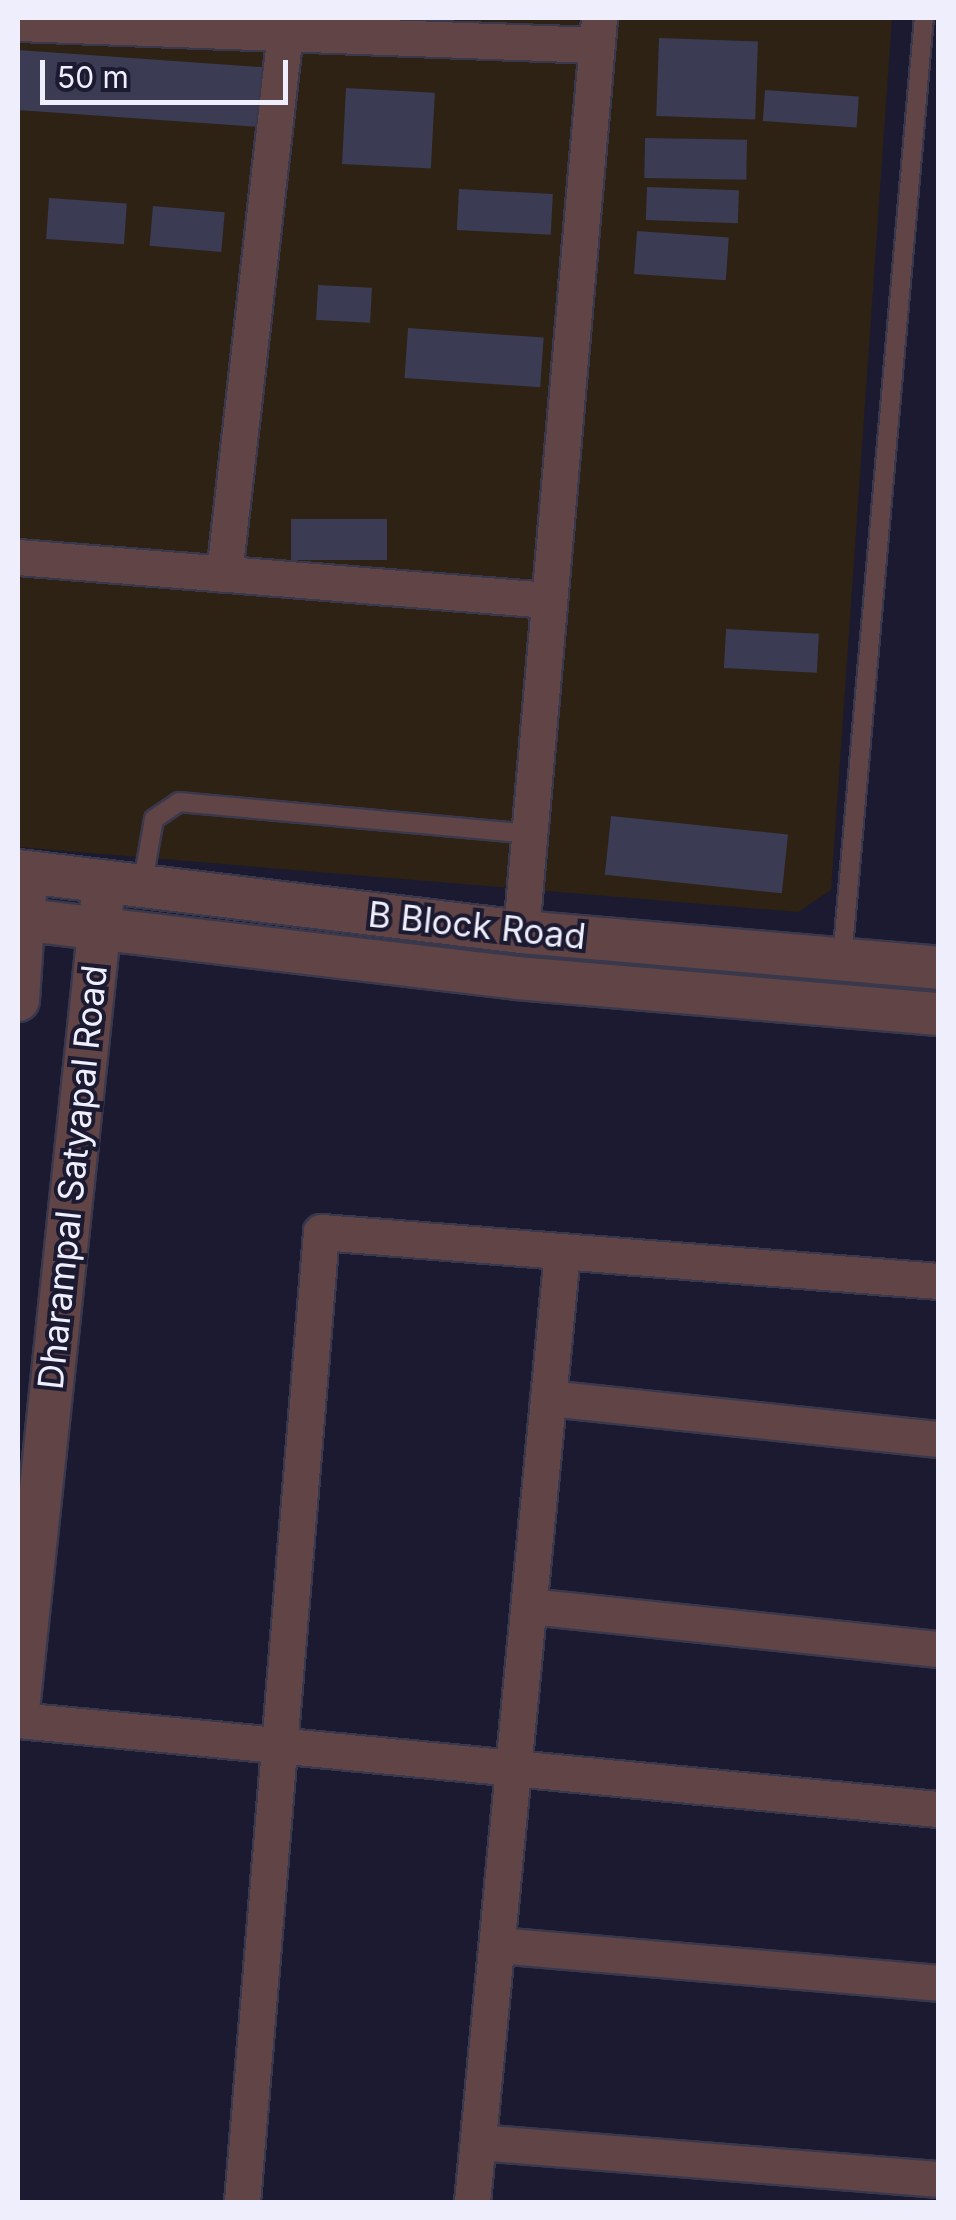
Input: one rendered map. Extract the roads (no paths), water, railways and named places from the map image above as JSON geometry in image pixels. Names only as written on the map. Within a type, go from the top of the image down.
[{"type":"street","points":[[18,23],[285,31],[598,32],[521,932]]},
{"type":"street","points":[[224,574],[285,31]]},
{"type":"street","points":[[18,557],[548,600]]},
{"type":"street","name":"B Block Road","points":[[22,871],[521,932],[938,968]]},
{"type":"street","name":"Dharampal Satyapal Road","points":[[18,1000],[22,871]]},
{"type":"street","name":"Dharampal Satyapal Road","points":[[18,1710],[98,930],[123,885]]},
{"type":"street","name":"B Block Road","points":[[20,919],[938,1014]]},
{"type":"street","points":[[242,2202],[321,1232],[938,1281]]},
{"type":"street","points":[[472,2202],[562,1251]]},
{"type":"street","points":[[548,1398],[938,1439]]},
{"type":"street","points":[[529,1606],[938,1648]]},
{"type":"street","points":[[18,1720],[279,1750],[938,1809]]},
{"type":"street","points":[[496,1945],[938,1982]]},
{"type":"street","points":[[478,2142],[938,2179]]},
{"type":"lane","points":[[838,1005],[924,18]]},
{"type":"lane","points":[[123,885],[154,819],[178,802],[531,834]]}]
